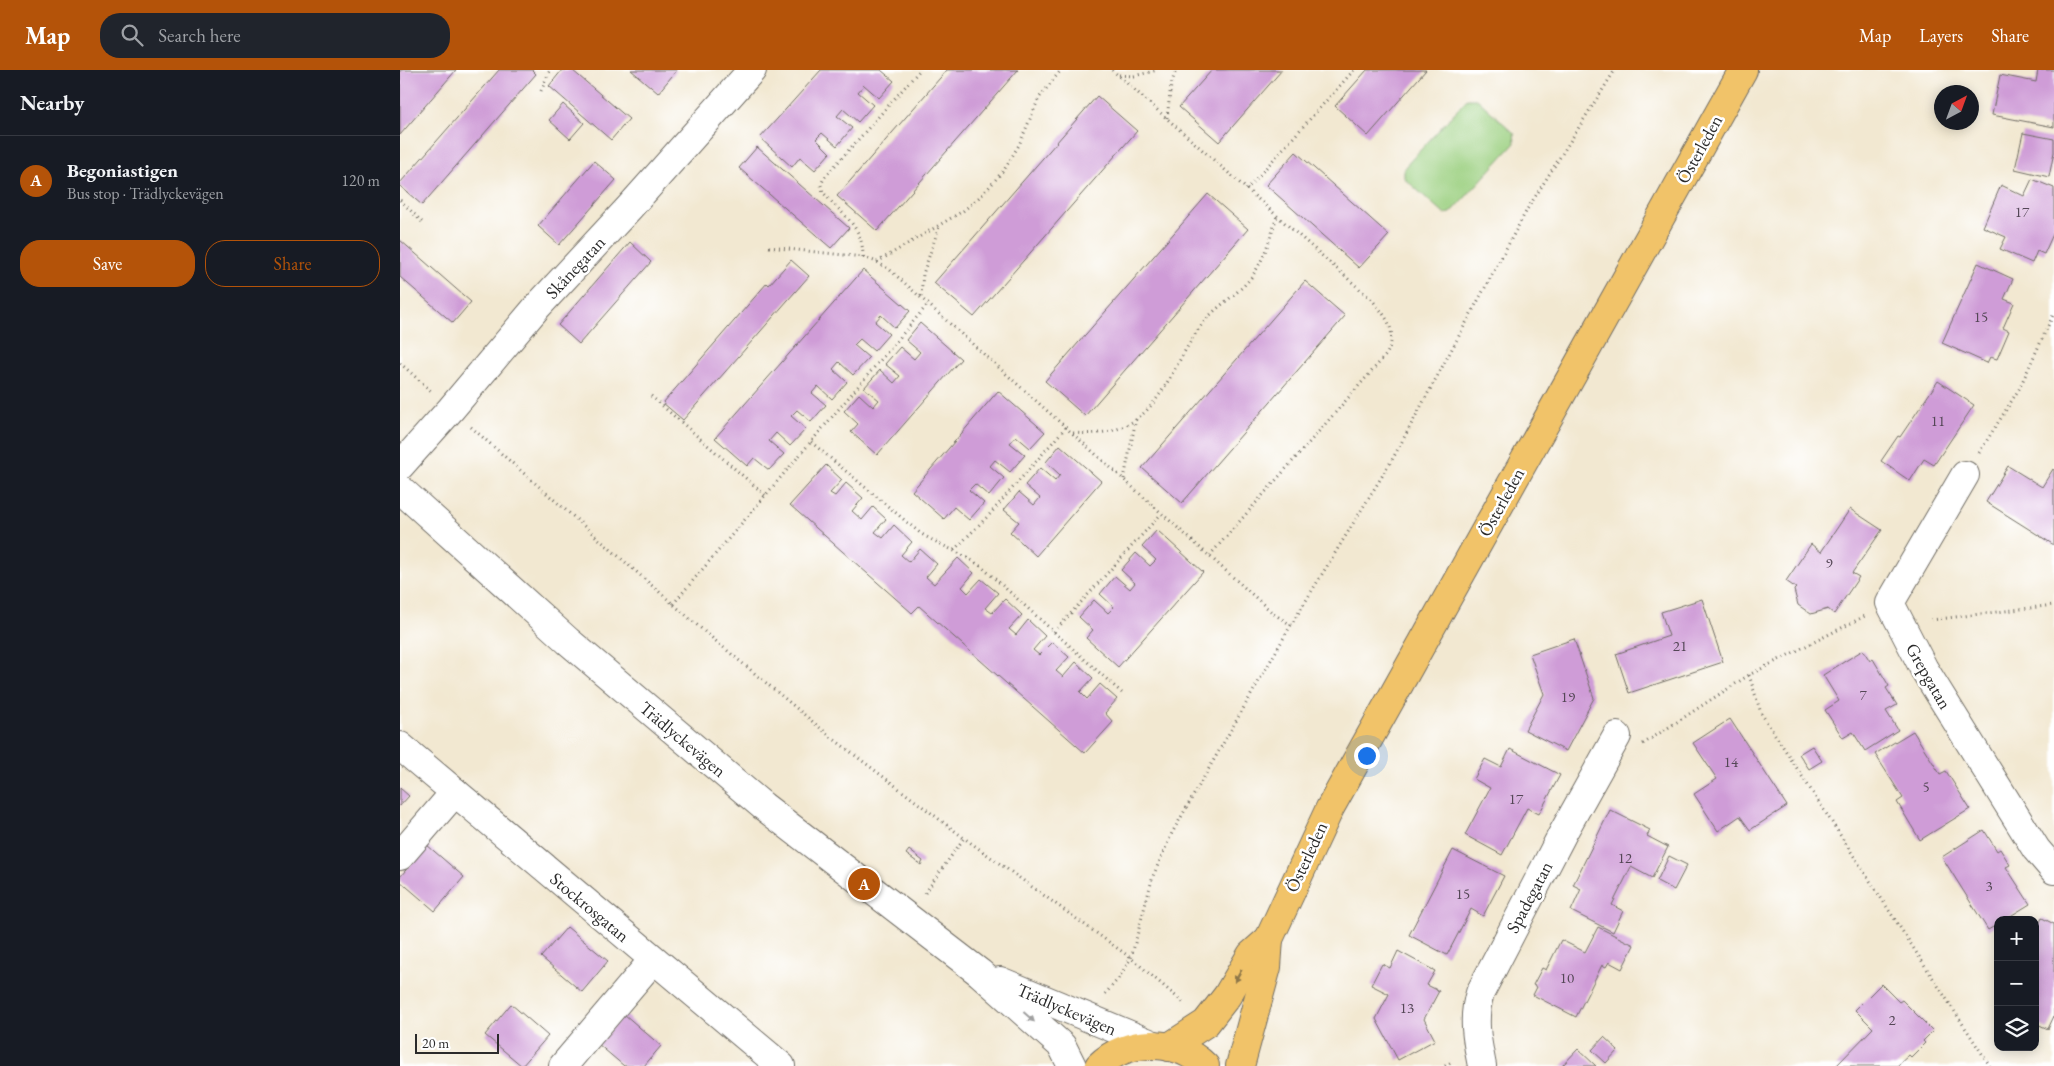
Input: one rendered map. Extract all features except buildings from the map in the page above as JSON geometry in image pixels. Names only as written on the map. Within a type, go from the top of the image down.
[{"type":"main road","name":"Österleden","points":[[1240,1066],[1267,967],[1269,939],[1330,808],[1743,70]]},
{"type":"main road","name":"Österleden","points":[[1161,1046],[1206,1023],[1227,996],[1250,955],[1269,939]]},
{"type":"main road","name":"Trädlyckevägen","points":[[1099,1066],[1113,1055],[1126,1049],[1161,1046],[1192,1056],[1205,1066]]},
{"type":"street","name":"Skånegatan","points":[[400,466],[537,307],[629,208],[752,70]]},
{"type":"street","points":[[1895,613],[1965,475]]},
{"type":"street","name":"Trädlyckevägen","points":[[400,489],[568,641],[762,806],[980,973],[1062,1046],[1072,1066]]},
{"type":"street","name":"Grepgatan","points":[[1895,613],[1924,669],[2036,849],[2054,870]]},
{"type":"street","name":"Spadegatan","points":[[1482,1066],[1474,1023],[1475,1007],[1480,993],[1559,839],[1630,740]]},
{"type":"street","name":"Stockrosgatan","points":[[400,746],[781,1066]]},
{"type":"street","points":[[400,856],[455,792]]},
{"type":"street","points":[[563,1066],[653,960]]},
{"type":"street","name":"Trädlyckevägen","points":[[980,973],[1087,1018],[1161,1046]]},
{"type":"path","points":[[541,91],[550,70]]},
{"type":"path","points":[[863,257],[861,236],[827,197],[821,185],[824,178],[920,70]]},
{"type":"path","points":[[877,262],[963,211],[983,194],[1004,170],[1020,145],[1039,98],[1061,70]]},
{"type":"path","points":[[1112,70],[1380,309],[1393,336],[1392,345],[1386,355],[1210,555]]},
{"type":"path","points":[[1118,75],[1134,76],[1158,70]]},
{"type":"path","points":[[1167,119],[1170,86],[1176,70]]},
{"type":"path","points":[[1246,190],[1354,70]]},
{"type":"path","points":[[1087,1018],[1118,979],[1131,958],[1153,876],[1172,833],[1291,625],[1392,460],[1528,208],[1614,70]]},
{"type":"path","points":[[400,200],[424,224]]},
{"type":"path","points":[[1072,433],[1093,435],[1109,432],[1137,419],[1150,408],[1158,399],[1200,327],[1210,314],[1249,280],[1260,264],[1277,216]]},
{"type":"path","points":[[921,296],[923,274],[939,226]]},
{"type":"path","points":[[769,248],[863,257],[877,262],[890,270],[1161,514],[1210,555],[1274,614],[1291,625]]},
{"type":"path","points":[[673,604],[928,303]]},
{"type":"path","points":[[1965,475],[2015,396],[2054,313]]},
{"type":"path","points":[[400,363],[673,604],[830,737],[964,838],[1131,958],[1206,1023]]},
{"type":"path","points":[[651,396],[765,495]]},
{"type":"path","points":[[1124,480],[1127,457],[1137,419]]},
{"type":"path","points":[[954,550],[990,514],[1066,427]]},
{"type":"path","points":[[811,442],[920,532],[983,568],[1122,693]]},
{"type":"path","points":[[1054,632],[1161,514]]},
{"type":"path","points":[[1630,740],[1749,675],[1895,613],[2054,605]]},
{"type":"path","points":[[1749,675],[1761,713],[1990,1066]]},
{"type":"path","points":[[925,893],[964,838]]},
{"type":"green space","points":[[1467,99],[1477,99],[1514,133],[1515,143],[1451,213],[1444,214],[1404,178],[1404,168]]},
{"type":"place","name":"Begoniastigen","points":[[864,884]]}]
